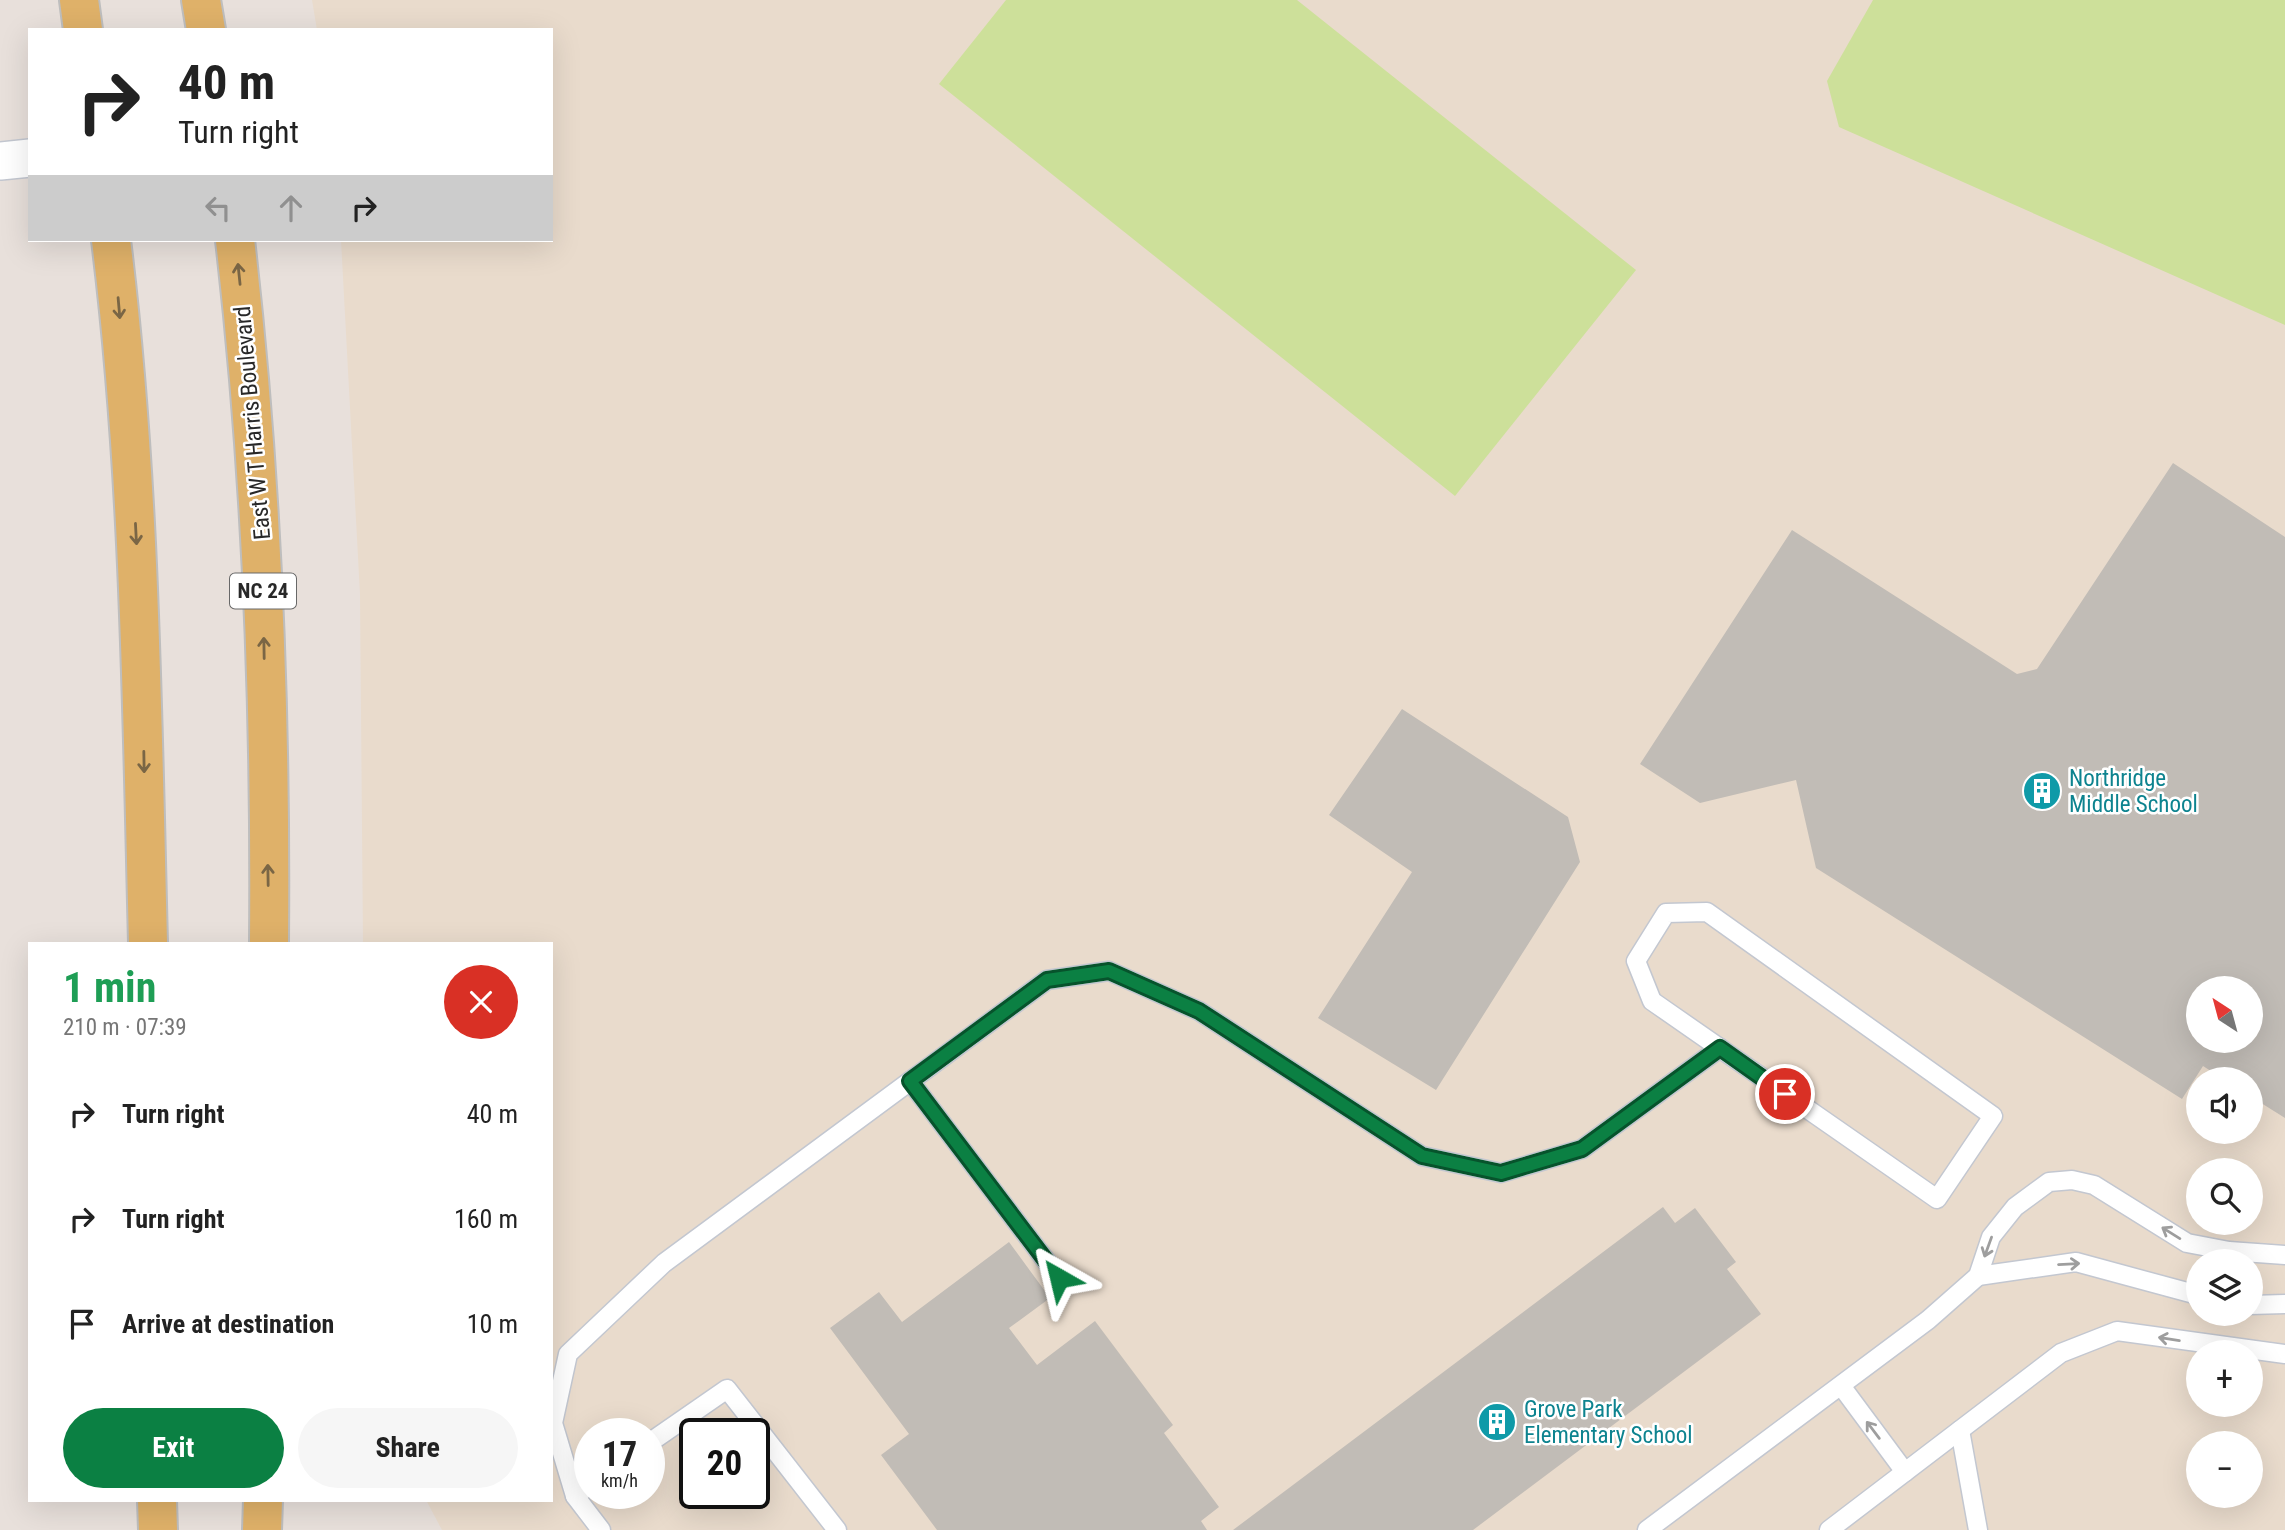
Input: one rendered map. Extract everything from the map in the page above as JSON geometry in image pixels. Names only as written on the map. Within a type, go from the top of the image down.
[{"type":"main road","points":[[79,0],[83,28]]},
{"type":"main road","points":[[201,0],[206,28]]},
{"type":"main road","points":[[111,242],[131,441],[138,578],[148,942]]},
{"type":"main road","name":"East W T Harris Boulevard","points":[[235,242],[253,394],[263,561],[269,942]]},
{"type":"main road","points":[[157,1502],[158,1530]]},
{"type":"main road","points":[[262,1530],[263,1502]]},
{"type":"street","points":[[0,161],[28,158]]},
{"type":"lane","points":[[1707,912],[1993,1116],[1937,1199],[1720,1048],[1652,1001],[1636,961],[1666,913],[1707,912]]},
{"type":"lane","points":[[574,1472],[553,1423],[568,1354],[664,1263],[1047,980],[1109,971],[1199,1011],[1422,1156],[1501,1173],[1582,1149],[1720,1048]]},
{"type":"lane","points":[[910,1081],[1059,1278]]},
{"type":"lane","points":[[1647,1530],[1842,1387],[1928,1320],[1978,1276],[1991,1237],[2015,1207],[2049,1182],[2072,1180],[2094,1185],[2187,1242],[2229,1251],[2285,1255]]},
{"type":"lane","points":[[1978,1276],[2076,1262],[2186,1292]]},
{"type":"lane","points":[[2263,1305],[2285,1304]]},
{"type":"lane","points":[[1829,1530],[2061,1353],[2117,1331],[2285,1354]]},
{"type":"lane","points":[[1842,1387],[1905,1472]]},
{"type":"lane","points":[[665,1432],[727,1389],[837,1530]]},
{"type":"lane","points":[[1960,1430],[1978,1530]]},
{"type":"lane","points":[[591,1509],[601,1530]]},
{"type":"shaded area","points":[[312,0],[2285,0],[2285,1530],[442,1530],[427,1502],[553,1502],[553,942],[363,942],[360,594],[341,242],[553,242],[553,28],[317,28]]},
{"type":"green space","points":[[1006,0],[1297,0],[1636,270],[1455,496],[939,84]]},
{"type":"green space","points":[[1873,0],[2285,0],[2285,325],[1839,127],[1827,81]]},
{"type":"building","name":"Northridge Middle School","points":[[2173,463],[2285,537],[2285,1118],[2263,1104],[2263,1067],[2186,1067],[2186,1093],[2182,1099],[1816,868],[1796,780],[1700,803],[1640,764],[1792,530],[2017,674],[2037,669]]},
{"type":"building","points":[[1402,709],[1568,817],[1580,862],[1436,1090],[1318,1018],[1412,872],[1329,815]]},
{"type":"building","name":"Grove Park Elementary School","points":[[1663,1207],[1675,1223],[1695,1208],[1736,1262],[1727,1269],[1761,1314],[1473,1530],[1233,1530]]},
{"type":"building","points":[[1009,1242],[1050,1298],[1009,1328],[1037,1365],[1095,1321],[1173,1425],[1164,1433],[1219,1507],[1201,1521],[1207,1530],[937,1530],[881,1455],[909,1434],[830,1328],[879,1292],[902,1322]]},
{"type":"place","name":"Northridge Middle School","points":[[2042,791]]},
{"type":"place","name":"Grove Park Elementary School","points":[[1497,1422]]},
{"type":"route","points":[[1059,1278],[910,1081],[1047,980],[1109,971],[1199,1011],[1422,1156],[1501,1173],[1582,1149],[1720,1048],[1785,1094]]}]
